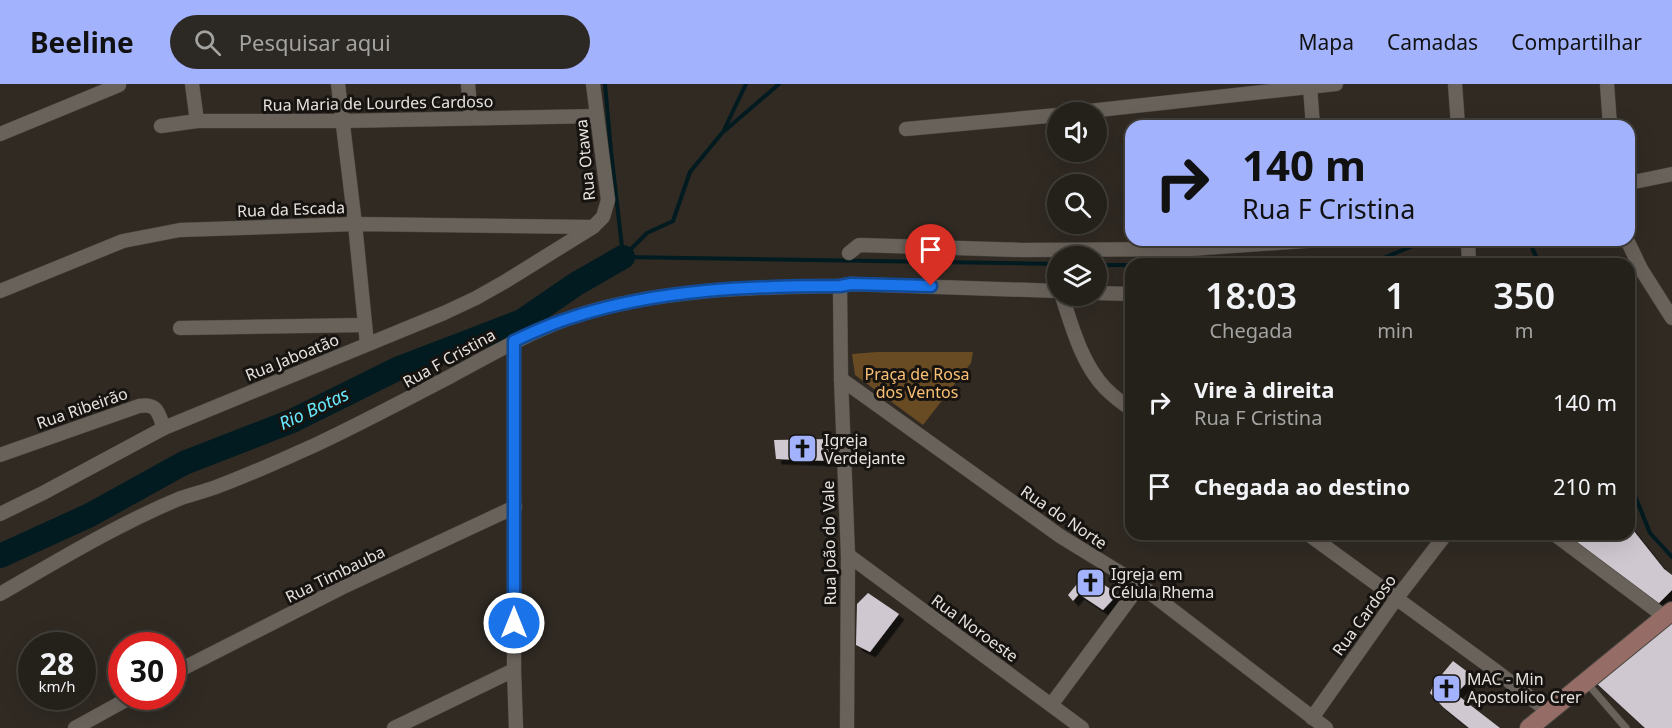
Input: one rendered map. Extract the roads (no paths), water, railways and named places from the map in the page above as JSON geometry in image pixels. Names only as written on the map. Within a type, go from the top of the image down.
[{"type":"main road","points":[[1529,728],[1668,614]]},
{"type":"street","points":[[192,84],[197,121]]},
{"type":"street","points":[[338,84],[356,224],[367,344]]},
{"type":"street","points":[[468,84],[471,118]]},
{"type":"street","name":"Rua Otawa","points":[[593,84],[608,200],[603,217],[593,227]]},
{"type":"street","points":[[1107,109],[1336,84]]},
{"type":"street","points":[[1455,84],[1458,120]]},
{"type":"street","points":[[1607,84],[1610,120]]},
{"type":"street","points":[[0,134],[119,85]]},
{"type":"street","points":[[1310,87],[1313,120]]},
{"type":"street","name":"Rua Maria de Lourdes Cardoso","points":[[161,126],[197,121],[342,121],[597,116]]},
{"type":"street","points":[[906,129],[1047,116]]},
{"type":"street","points":[[1635,182],[1672,174]]},
{"type":"street","name":"Rua da Escada","points":[[0,291],[123,241],[157,233],[202,228],[356,224],[593,227]]},
{"type":"street","name":"Rua Jaboatão","points":[[0,514],[164,428],[476,298],[593,227]]},
{"type":"street","points":[[849,253],[859,245],[1022,250],[1179,249],[1225,246]]},
{"type":"street","points":[[1631,246],[1641,269],[1672,318]]},
{"type":"street","name":"Rua F Cristina","points":[[0,594],[92,541],[181,498],[268,466],[315,445],[385,411],[514,341],[571,317],[653,297],[758,287],[851,284],[1047,291]]},
{"type":"street","name":"Rua João do Vale","points":[[840,286],[848,555],[847,728]]},
{"type":"street","points":[[1107,293],[1125,294]]},
{"type":"street","points":[[1066,306],[1092,371],[1105,388],[1125,404]]},
{"type":"street","points":[[180,328],[365,325]]},
{"type":"street","points":[[514,341],[516,728]]},
{"type":"street","name":"Rua do Norte","points":[[841,379],[1060,536],[1140,585],[1326,728]]},
{"type":"street","name":"Rua Ribeirão","points":[[0,455],[139,406],[152,405],[157,409],[164,428]]},
{"type":"street","name":"Rua Timbauba","points":[[186,667],[341,588],[514,507]]},
{"type":"street","points":[[1316,540],[1549,712]]},
{"type":"street","name":"Rua Cardoso","points":[[1312,718],[1396,599],[1441,540]]},
{"type":"street","points":[[1563,540],[1668,614]]},
{"type":"street","name":"Rua Noroeste","points":[[848,555],[1082,728]]},
{"type":"street","points":[[1051,705],[1140,585]]},
{"type":"street","points":[[394,728],[514,670]]},
{"type":"street","points":[[75,728],[108,710]]},
{"type":"lane","points":[[1585,682],[1626,728]]},
{"type":"waterway","points":[[605,84],[623,256]]},
{"type":"waterway","points":[[724,130],[746,84]]},
{"type":"waterway","points":[[624,256],[647,233],[673,221],[690,172],[722,133],[779,84]]},
{"type":"waterway","points":[[1384,258],[1412,246]]},
{"type":"waterway","points":[[1532,246],[1536,258]]},
{"type":"waterway","points":[[623,257],[1047,264]]},
{"type":"waterway","name":"Rio Botas","points":[[0,556],[90,515],[184,463],[292,421],[397,369],[522,321],[576,284],[623,257]]},
{"type":"waterway","points":[[1107,265],[1125,265]]},
{"type":"waterway","points":[[1635,496],[1650,533],[1672,557]]},
{"type":"place","name":"Igreja Verdejante","points":[[803,449]]},
{"type":"place","name":"Igreja em Célula Rhema","points":[[1090,583]]},
{"type":"place","name":"MAC - Min Apostolico Crer","points":[[1446,688]]},
{"type":"park label","name":"Praça de Rosa dos Ventos","points":[[917,383]]}]
